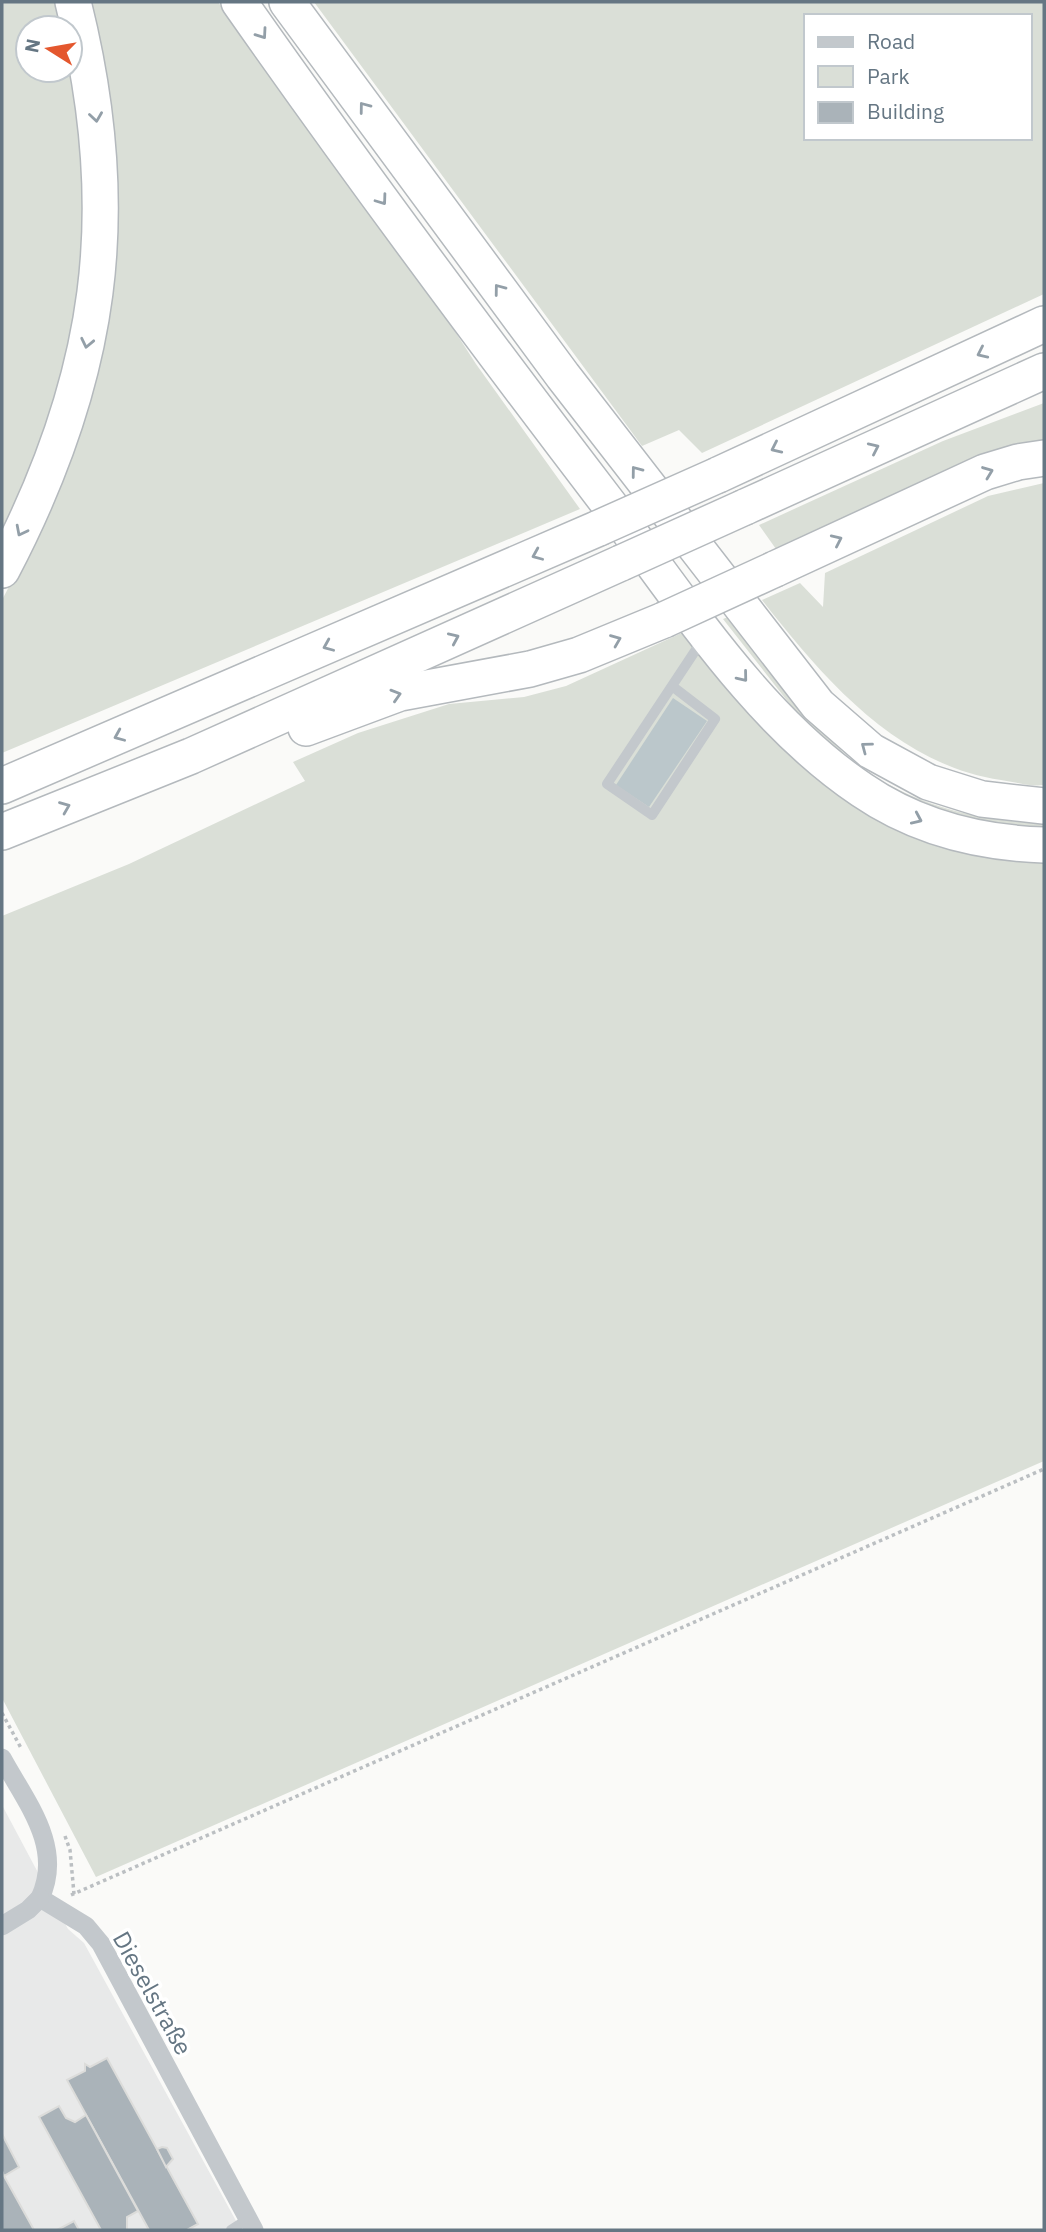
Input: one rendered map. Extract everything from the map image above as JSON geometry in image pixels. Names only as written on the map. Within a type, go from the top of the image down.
[{"type":"highway","points":[[2,570],[40,493],[70,412],[92,318],[101,235],[100,148],[88,59],[73,2]]},
{"type":"highway","points":[[239,2],[522,390],[707,633],[782,722],[818,757],[864,792],[923,822],[952,832],[1013,844],[1044,845]]},
{"type":"highway","points":[[287,2],[564,376],[794,676],[845,731],[898,768],[982,799],[1044,806]]},
{"type":"highway","points":[[2,786],[599,528],[1044,324]]},
{"type":"highway","points":[[2,832],[191,756],[1044,371]]},
{"type":"highway","points":[[191,756],[289,735],[400,693],[542,666],[579,655],[664,620],[985,472],[1018,462],[1044,458]]},
{"type":"street","points":[[2,1758],[43,1833],[48,1849],[47,1884],[40,1898],[28,1910],[2,1926]]},
{"type":"street","name":"Dieselstraße","points":[[40,1898],[86,1926],[101,1944],[251,2224]]},
{"type":"lane","points":[[672,686],[715,719],[652,815],[607,784],[707,633]]},
{"type":"lane","points":[[231,2230],[251,2224]]},
{"type":"path","points":[[40,1898],[74,1894],[1044,1469]]},
{"type":"shaded area","points":[[673,698],[707,721],[649,807],[616,785]]},
{"type":"shaded area","points":[[2,1805],[68,1929],[84,1943],[241,2230],[2,2230]]},
{"type":"green space","points":[[2,2],[58,2],[61,14],[14,14],[14,84],[73,84],[85,149],[85,247],[79,297],[56,397],[22,491],[2,535]]},
{"type":"green space","points":[[88,2],[218,2],[436,302],[476,364],[580,509],[2,753],[2,600],[55,499],[87,406]]},
{"type":"green space","points":[[314,2],[1044,2],[1044,294],[702,453],[679,430],[642,446]]},
{"type":"green space","points":[[1044,403],[1044,441],[997,451],[776,549],[759,525],[943,441]]},
{"type":"green space","points":[[1044,483],[1044,785],[1023,784],[963,771],[928,757],[896,737],[865,714],[837,687],[810,659],[762,600],[800,583],[823,607],[825,573],[988,496]]},
{"type":"green space","points":[[730,616],[815,723],[866,771],[913,797],[966,814],[1019,822],[1044,822],[1044,834],[938,816],[825,749],[723,619]]},
{"type":"green space","points":[[688,630],[821,781],[1044,860],[1044,1461],[96,1877],[2,1698],[2,916],[129,864],[305,781],[293,762],[358,733],[449,704],[524,697],[566,686]]},
{"type":"building","points":[[107,2058],[198,2224],[187,2230],[149,2230],[67,2080],[85,2071],[85,2064],[90,2067]]},
{"type":"building","points":[[59,2106],[66,2118],[75,2122],[86,2115],[138,2211],[127,2217],[127,2230],[101,2230],[39,2117]]},
{"type":"building","points":[[2,2134],[19,2167],[4,2176],[2,2171]]},
{"type":"building","points":[[167,2148],[173,2159],[166,2167],[157,2149]]},
{"type":"building","points":[[2,2171],[4,2176],[34,2230],[2,2230]]},
{"type":"building","points":[[74,2221],[79,2230],[57,2230]]}]
